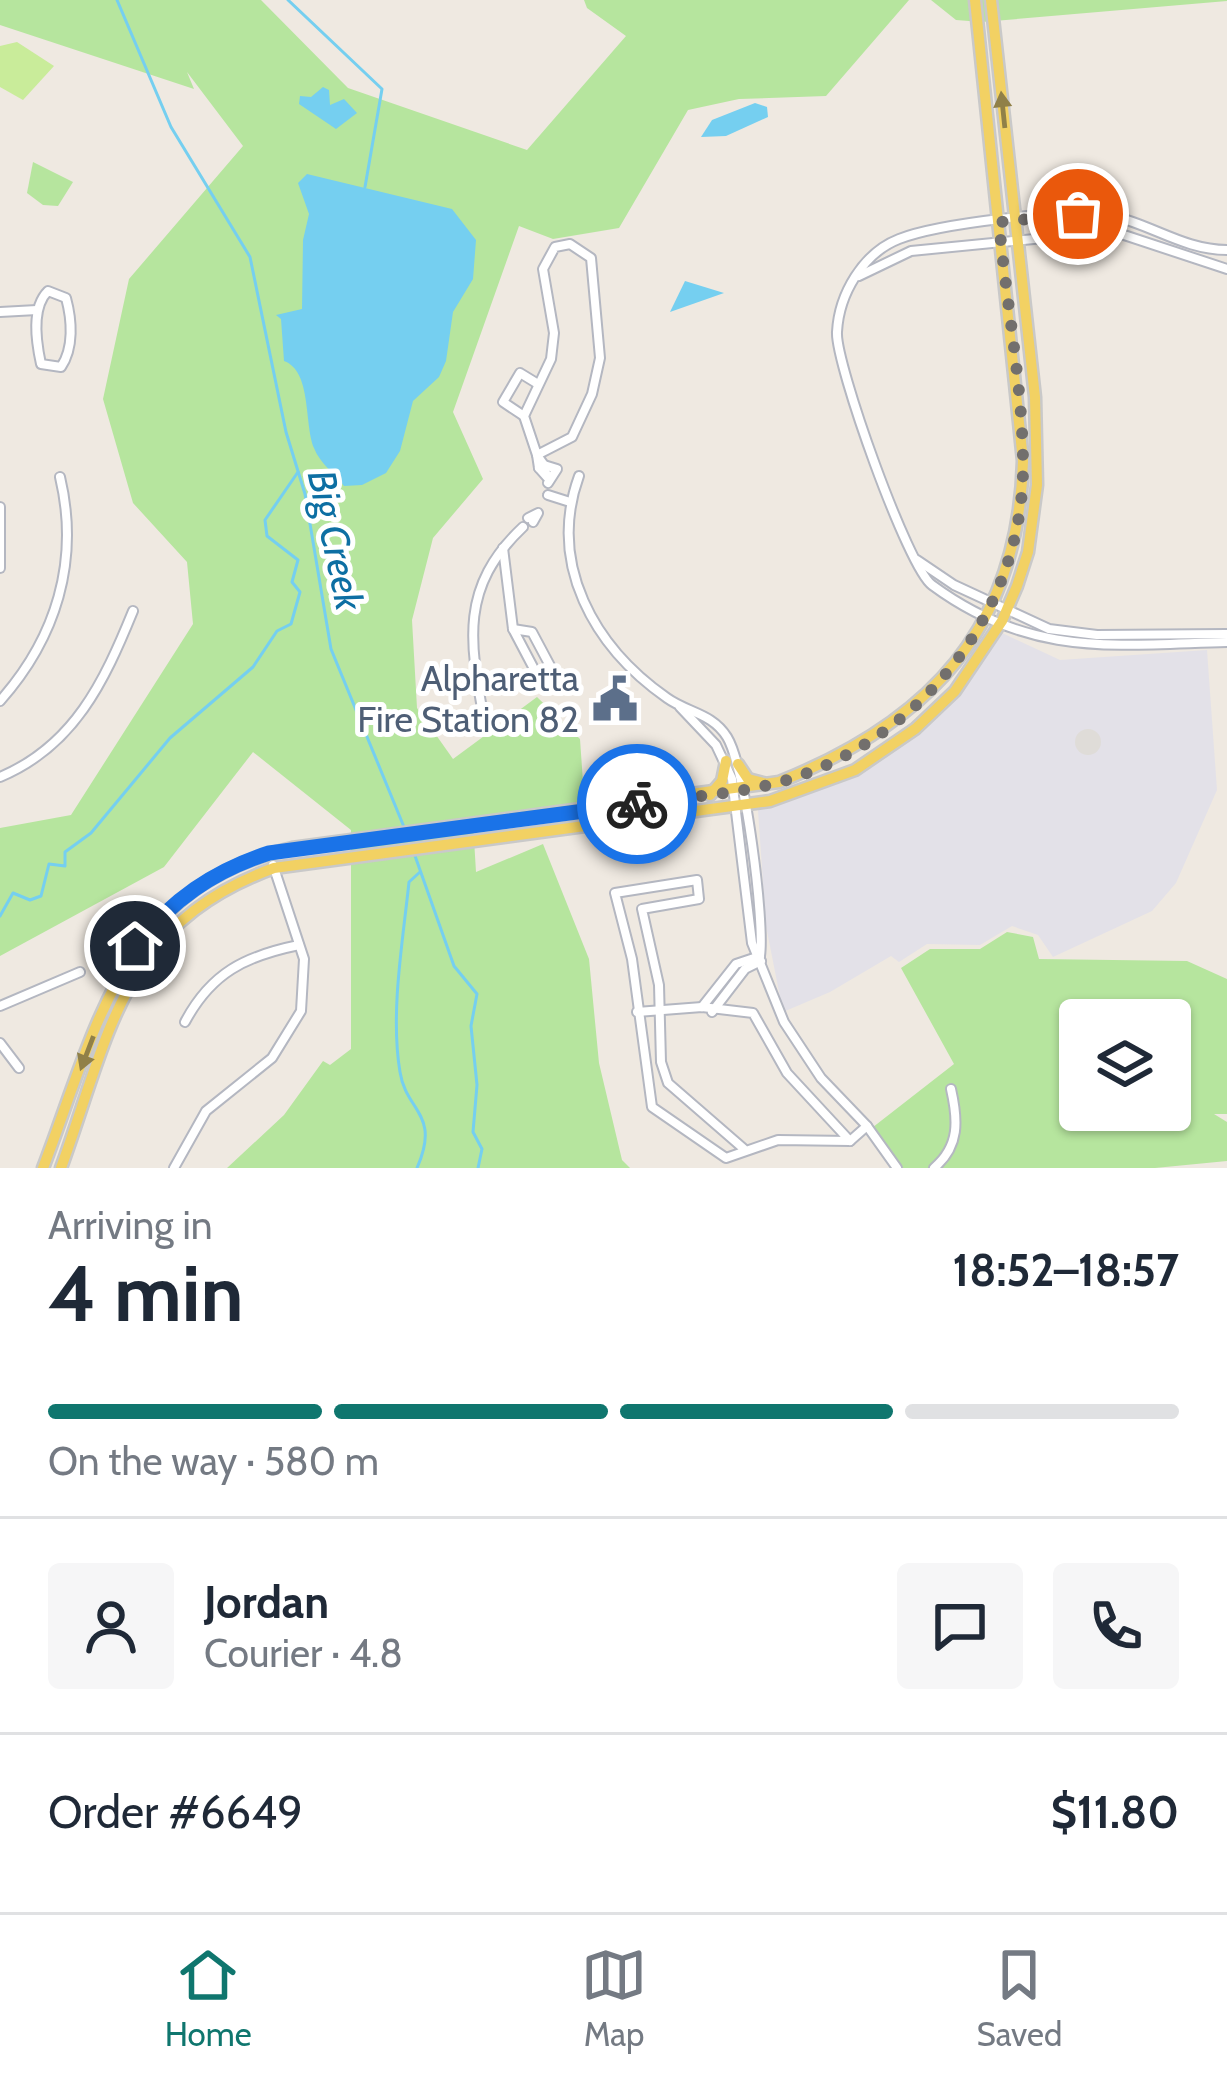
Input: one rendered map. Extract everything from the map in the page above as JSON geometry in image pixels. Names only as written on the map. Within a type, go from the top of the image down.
[{"type":"main road","points":[[43,1168],[110,994],[135,946],[179,898],[225,869],[269,853],[770,784],[837,758],[909,713],[960,658],[990,608],[1016,535],[1023,461],[975,0]]},
{"type":"main road","points":[[62,1168],[117,1012],[158,939],[226,885],[274,868],[738,807],[824,785],[902,739],[955,691],[1005,614],[1028,553],[1037,484],[1035,398],[992,0]]},
{"type":"main road","points":[[710,794],[732,763],[748,779],[770,784]]},
{"type":"street","points":[[1227,250],[1188,246],[1104,214],[925,230],[896,240],[867,260],[837,327],[840,358],[910,553],[926,581],[1074,646],[1227,638]]},
{"type":"street","points":[[854,281],[896,255],[1016,240],[1121,234],[1227,269]]},
{"type":"street","points":[[524,416],[554,334],[544,262],[555,248],[579,245],[591,258],[596,281],[597,376],[572,437],[537,455]]},
{"type":"street","points":[[48,291],[66,298],[70,353],[61,367],[41,364],[38,310],[48,291]]},
{"type":"street","points":[[0,313],[38,310]]},
{"type":"street","points":[[486,730],[471,618],[476,593],[502,546],[531,520],[548,495],[524,416],[502,402],[520,373],[538,385]]},
{"type":"street","points":[[579,476],[570,502],[567,551],[586,607],[623,663],[680,707],[711,719],[730,741],[745,905],[776,1006],[808,1061],[867,1126],[897,1168]]},
{"type":"street","points":[[0,701],[35,658],[58,604],[68,524],[60,477]]},
{"type":"street","points":[[548,495],[570,502]]},
{"type":"street","points":[[0,507],[0,568]]},
{"type":"street","points":[[502,546],[513,629],[542,686],[551,685],[556,677],[532,632],[513,629]]},
{"type":"street","points":[[0,777],[74,727],[133,611]]},
{"type":"street","points":[[738,807],[758,902],[760,958]]},
{"type":"street","points":[[174,1168],[206,1111],[266,1064],[290,1036],[305,993],[299,945],[269,853]]},
{"type":"street","points":[[744,1149],[668,1082],[662,1062],[663,1011],[641,909],[699,899],[697,880],[615,893],[632,959],[652,1107],[726,1158],[778,1140],[850,1141],[867,1126]]},
{"type":"street","points":[[745,905],[758,902]]},
{"type":"street","points":[[185,1022],[203,991],[227,969],[299,945]]},
{"type":"street","points":[[707,1010],[741,966],[760,958]]},
{"type":"street","points":[[0,1006],[80,972]]},
{"type":"street","points":[[637,1012],[753,1013],[787,1073],[850,1141]]},
{"type":"street","points":[[0,1043],[19,1068]]},
{"type":"street","points":[[934,1168],[950,1151],[958,1123],[951,1089]]},
{"type":"shaded area","points":[[1000,632],[1060,660],[1207,650],[1217,790],[1176,883],[1152,911],[1053,957],[1038,935],[1012,926],[980,945],[927,944],[899,962],[891,956],[830,992],[783,1012],[766,926],[758,810],[849,777],[918,733],[961,693]]},
{"type":"shaded area","points":[[1088,729],[1101,742],[1088,755],[1075,742]]},
{"type":"green space","points":[[0,0],[261,0],[348,88],[527,150],[626,36],[587,8],[584,0],[909,0],[826,96],[739,99],[688,110],[619,228],[553,239],[519,226],[453,412],[483,479],[433,538],[412,620],[417,708],[453,759],[537,697],[580,739],[585,811],[473,823],[476,872],[543,844],[589,959],[599,1063],[622,1160],[630,1168],[227,1168],[284,1115],[323,1061],[330,1065],[351,1049],[351,830],[253,752],[164,867],[0,956],[0,828],[71,815],[193,624],[187,562],[133,503],[103,399],[129,279],[243,146],[187,72],[194,89],[0,25]]},
{"type":"green space","points":[[931,0],[1227,1],[982,22],[956,20]]},
{"type":"green space","points":[[17,42],[54,66],[23,100],[0,87],[0,46]]},
{"type":"green space","points":[[33,162],[73,182],[58,206],[43,205],[27,193]]},
{"type":"green space","points":[[1007,932],[1033,937],[1039,959],[1187,961],[1227,979],[1227,1114],[1214,1114],[1227,1122],[1227,1161],[1155,1168],[895,1168],[868,1131],[954,1064],[901,968],[930,949],[980,949]]},
{"type":"water","points":[[323,87],[329,90],[330,105],[344,99],[357,113],[336,129],[299,104],[300,96],[311,97]]},
{"type":"water","points":[[755,103],[767,107],[768,117],[726,136],[701,137],[712,120]]},
{"type":"water","points":[[307,174],[452,209],[476,240],[473,279],[453,312],[439,377],[413,401],[400,451],[386,473],[362,485],[344,486],[317,454],[299,375],[284,361],[281,319],[276,315],[302,309],[303,240],[309,214],[298,183]]},
{"type":"water","points":[[685,281],[724,293],[670,312]]},
{"type":"waterway","name":"Big Creek","points":[[117,0],[171,127],[250,257],[286,432],[305,494],[331,649],[404,827]]},
{"type":"waterway","points":[[288,0],[382,89],[365,187]]},
{"type":"waterway","points":[[0,916],[13,893],[30,900],[41,896],[49,864],[65,866],[65,852],[91,833],[170,738],[253,667],[277,631],[291,624],[300,592],[292,582],[298,560],[267,536],[265,520],[298,472]]},
{"type":"waterway","name":"Big Creek","points":[[414,853],[454,966],[477,994],[471,1026],[477,1085],[473,1132],[482,1149],[478,1168]]},
{"type":"waterway","points":[[417,1168],[424,1124],[403,1085],[396,1026],[409,882],[420,872]]},
{"type":"way so far","points":[[637,804],[750,789],[815,769],[909,713],[960,658],[998,590],[1016,535],[1021,501],[1022,432],[999,222],[1078,214]]},
{"type":"place","name":"Alpharetta Fire Station 82","points":[[615,699]]},
{"type":"route","points":[[135,946],[179,898],[225,869],[269,853],[637,804]]}]
